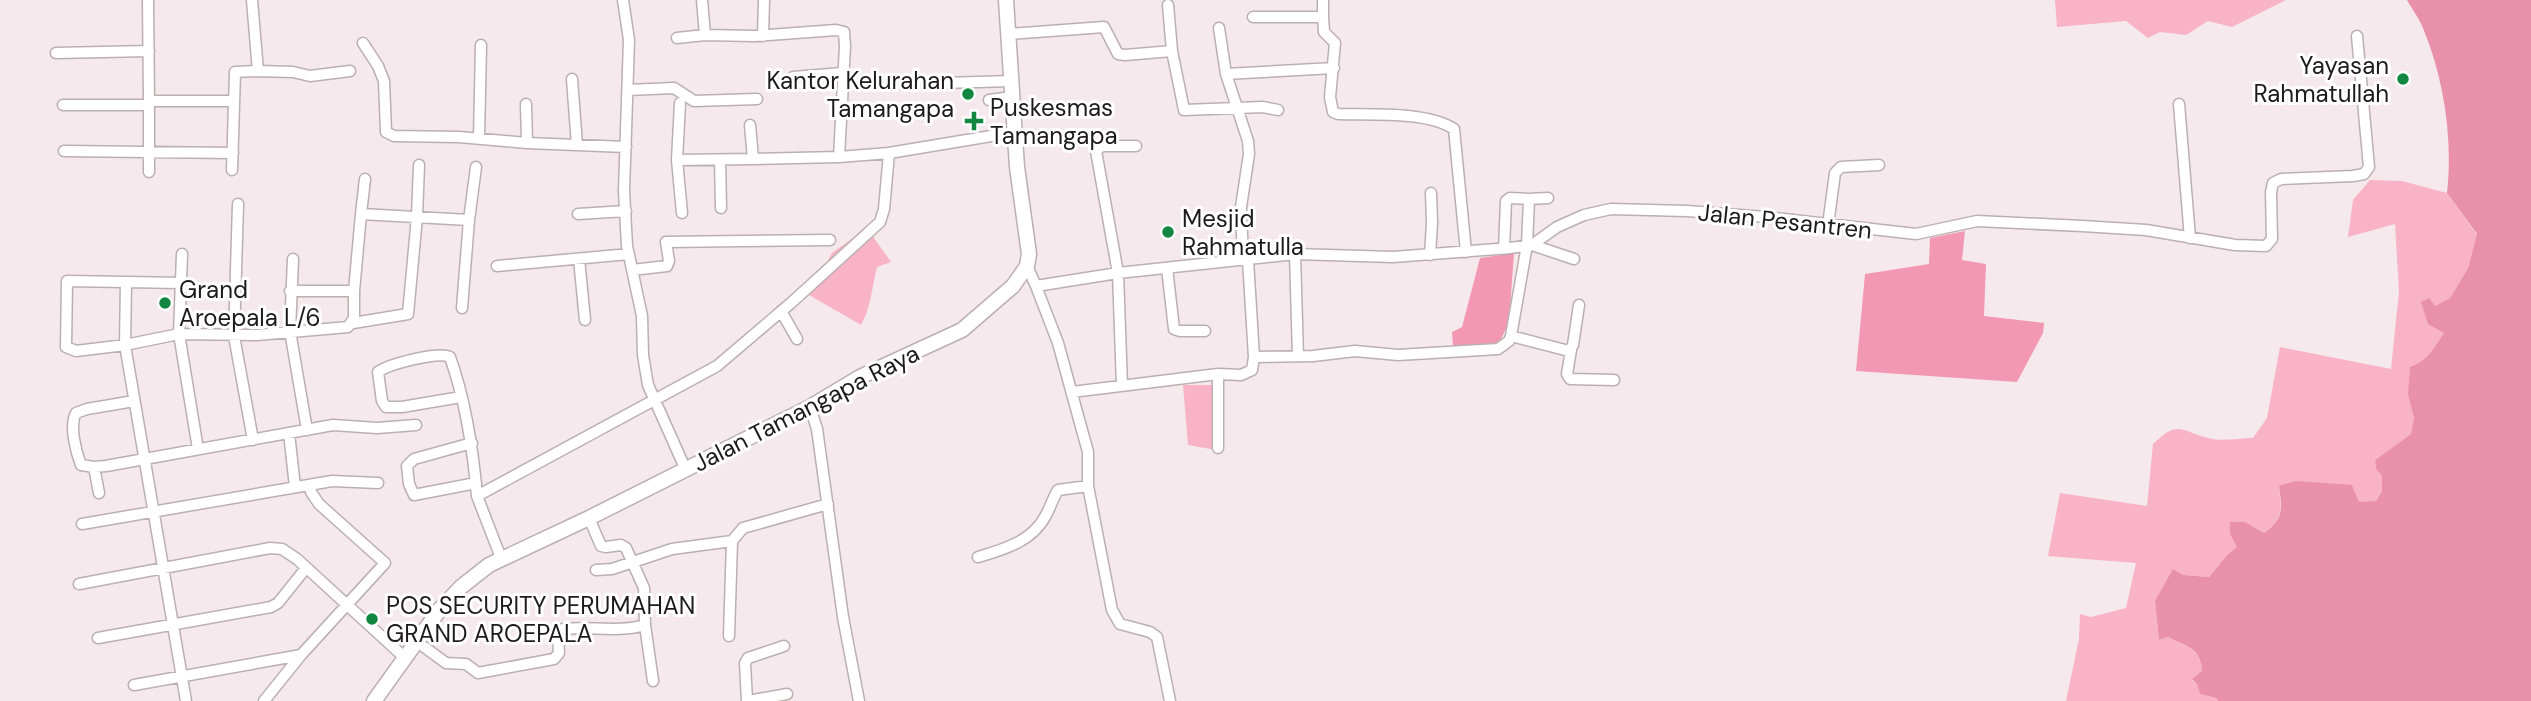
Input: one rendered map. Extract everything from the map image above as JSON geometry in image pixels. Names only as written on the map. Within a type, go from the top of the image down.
[{"type":"main road","points":[[1006,0],[1015,132],[1029,254],[1027,266]]},
{"type":"main road","name":"Jalan Tamangapa Raya","points":[[374,701],[416,641],[451,597],[474,575],[502,558],[589,518],[810,407],[860,377],[962,330],[1013,286],[1027,266]]},
{"type":"street","points":[[148,0],[149,172]]},
{"type":"street","points":[[252,0],[258,71]]},
{"type":"street","points":[[623,0],[629,40],[625,147],[629,254],[642,316],[645,371],[654,402],[685,468]]},
{"type":"street","points":[[702,0],[705,35]]},
{"type":"street","points":[[763,36],[764,0]]},
{"type":"street","points":[[1323,0],[1324,32],[1335,43],[1330,97],[1333,112],[1401,116],[1429,120],[1454,129],[1466,251]]},
{"type":"street","points":[[1168,5],[1172,51],[1184,110],[1263,107],[1278,110]]},
{"type":"street","points":[[1253,17],[1323,17]]},
{"type":"street","points":[[1008,34],[1104,27],[1118,54],[1172,51]]},
{"type":"street","points":[[1072,392],[1218,374],[1247,373],[1254,366],[1241,207],[1249,154],[1248,141],[1226,74],[1219,29]]},
{"type":"street","points":[[677,38],[705,35],[763,36],[841,30],[844,32],[839,157]]},
{"type":"street","name":"Jalan Pesantren","points":[[1036,286],[1118,273],[1296,254],[1393,257],[1530,245],[1575,219],[1611,209],[1687,211],[1916,234],[1977,221],[2146,230],[2235,246],[2266,246],[2272,239],[2273,183],[2281,179],[2364,174],[2369,167],[2357,36]]},
{"type":"street","points":[[363,43],[384,81],[386,132],[394,136],[625,147]]},
{"type":"street","points":[[479,138],[481,46]]},
{"type":"street","points":[[56,53],[149,51]]},
{"type":"street","points":[[1226,74],[1334,68]]},
{"type":"street","points":[[232,170],[234,72],[293,72],[310,76],[350,71]]},
{"type":"street","points":[[793,77],[842,73]]},
{"type":"street","points":[[572,79],[577,145]]},
{"type":"street","points":[[944,83],[1011,81]]},
{"type":"street","points":[[628,90],[674,88],[694,101],[757,99]]},
{"type":"street","points":[[989,100],[1012,97]]},
{"type":"street","points":[[63,105],[232,102]]},
{"type":"street","points":[[680,103],[677,160],[682,213]]},
{"type":"street","points":[[526,104],[527,143]]},
{"type":"street","points":[[2179,104],[2190,238]]},
{"type":"street","points":[[750,125],[753,159]]},
{"type":"street","points":[[677,160],[839,157],[889,153],[1015,132]]},
{"type":"street","points":[[1122,386],[1118,273],[1096,151],[1102,146],[1136,146]]},
{"type":"street","points":[[64,150],[233,152]]},
{"type":"street","points":[[477,496],[717,366],[880,222],[884,209],[889,153]]},
{"type":"street","points":[[720,160],[721,208]]},
{"type":"street","points":[[180,283],[67,281],[64,343],[76,351],[179,334],[234,336],[348,327],[353,323],[408,314],[406,268],[417,218],[419,165]]},
{"type":"street","points":[[1828,225],[1835,173],[1841,167],[1879,165]]},
{"type":"street","points":[[462,308],[476,167]]},
{"type":"street","points":[[353,323],[365,178]]},
{"type":"street","points":[[1430,255],[1431,193]]},
{"type":"street","points":[[1504,248],[1506,201],[1510,198],[1548,198]]},
{"type":"street","points":[[1254,357],[1355,351],[1398,355],[1498,349],[1509,341],[1511,336],[1530,245],[1529,199]]},
{"type":"street","points":[[238,204],[234,336],[253,440]]},
{"type":"street","points":[[578,214],[626,211]]},
{"type":"street","points":[[361,214],[469,220]]},
{"type":"street","points":[[632,270],[667,266],[669,261],[666,242],[830,240]]},
{"type":"street","points":[[1530,245],[1574,259]]},
{"type":"street","points":[[182,254],[179,334],[198,449]]},
{"type":"street","points":[[496,266],[629,254]]},
{"type":"street","points":[[1296,254],[1298,356]]},
{"type":"street","points":[[293,259],[290,331],[307,430]]},
{"type":"street","points":[[579,259],[585,320]]},
{"type":"street","points":[[1027,266],[1058,343],[1088,452],[1088,486],[1112,610],[1121,624],[1150,632],[1157,637],[1170,701]]},
{"type":"street","points":[[1167,268],[1174,328],[1180,331],[1205,331]]},
{"type":"street","points":[[127,282],[125,345],[186,701]]},
{"type":"street","points":[[290,291],[354,291]]},
{"type":"street","points":[[1579,305],[1567,374],[1570,379],[1614,380]]},
{"type":"street","points":[[781,311],[797,339]]},
{"type":"street","points":[[1511,336],[1566,351],[1571,350]]},
{"type":"street","points":[[461,397],[402,407],[386,407],[382,401],[378,372],[384,368],[445,355],[450,357],[461,397],[472,443],[477,496],[502,558]]},
{"type":"street","points":[[1218,374],[1218,448]]},
{"type":"street","points":[[134,401],[87,409],[74,417],[81,465],[94,467],[333,425],[385,428],[416,425]]},
{"type":"street","points":[[810,407],[817,429],[843,617],[859,701]]},
{"type":"street","points":[[289,433],[295,486]]},
{"type":"street","points":[[472,443],[414,458],[407,466],[409,484],[414,495],[476,483]]},
{"type":"street","points":[[94,467],[99,493]]},
{"type":"street","points":[[82,524],[295,486],[332,481],[378,483]]},
{"type":"street","points":[[264,701],[301,655],[385,563],[319,504],[310,485]]},
{"type":"street","points":[[978,556],[1009,548],[1025,539],[1045,517],[1058,490],[1088,486]]},
{"type":"street","points":[[729,636],[732,541],[743,528],[828,504]]},
{"type":"street","points":[[589,518],[601,546],[621,545],[626,548],[644,588],[645,625],[653,681]]},
{"type":"street","points":[[596,570],[612,569],[672,549],[732,541]]},
{"type":"street","points":[[79,584],[276,548],[288,552],[404,657]]},
{"type":"street","points":[[98,638],[275,605],[306,568]]},
{"type":"street","points":[[416,641],[446,663],[466,664],[478,673],[554,659],[559,653],[558,634],[563,629],[596,627],[623,630],[645,625]]},
{"type":"street","points":[[783,646],[748,658],[745,663],[747,701],[787,694]]},
{"type":"street","points":[[134,685],[301,655]]},
{"type":"shaded area","points":[[2055,0],[2286,0],[2232,27],[2208,21],[2186,35],[2160,32],[2148,38],[2126,21],[2057,27]]},
{"type":"shaded area","points":[[2407,0],[2531,0],[2531,701],[2218,701],[2200,694],[2192,679],[2202,671],[2196,653],[2168,637],[2159,640],[2155,601],[2173,569],[2183,575],[2209,577],[2237,547],[2230,534],[2230,522],[2245,522],[2264,533],[2275,523],[2281,507],[2279,486],[2296,481],[2352,485],[2359,502],[2376,501],[2382,491],[2382,476],[2376,469],[2375,460],[2411,434],[2414,418],[2408,395],[2410,367],[2426,358],[2444,333],[2428,324],[2421,302],[2429,298],[2435,306],[2450,298],[2468,268],[2477,234],[2447,193],[2448,130],[2441,88],[2423,28]]},
{"type":"shaded area","points":[[2370,180],[2402,181],[2447,193],[2477,235],[2468,268],[2450,298],[2435,306],[2445,333],[2421,363],[2408,395],[2414,418],[2411,434],[2375,460],[2376,469],[2382,476],[2382,491],[2376,501],[2359,503],[2352,485],[2279,486],[2280,512],[2264,533],[2245,522],[2230,534],[2238,547],[2227,555],[2209,577],[2183,575],[2155,601],[2159,640],[2168,637],[2196,653],[2202,671],[2192,680],[2197,684],[2200,694],[2218,701],[2066,701],[2079,639],[2080,614],[2091,617],[2126,608],[2136,563],[2048,556],[2060,493],[2147,506],[2153,444],[2162,436],[2174,429],[2180,429],[2219,440],[2253,438],[2267,418],[2280,347],[2391,369],[2399,291],[2395,224],[2348,237],[2353,200]]},
{"type":"shaded area","points":[[867,228],[891,262],[877,267],[869,304],[861,325],[809,295],[832,253]]},
{"type":"shaded area","points":[[1965,231],[1962,260],[1986,264],[1984,316],[2044,323],[2043,333],[2017,382],[1856,371],[1865,274],[1929,264],[1930,238]]},
{"type":"shaded area","points":[[1514,253],[1509,323],[1500,341],[1487,346],[1453,347],[1452,332],[1462,327],[1480,258]]},
{"type":"shaded area","points":[[1183,385],[1217,385],[1216,450],[1188,445]]},
{"type":"place","name":"Yayasan Rahmatullah","points":[[2403,79]]},
{"type":"place","name":"Kantor Kelurahan Tamangapa","points":[[968,94]]},
{"type":"place","name":"Puskesmas Tamangapa","points":[[974,121]]},
{"type":"place","name":"Mesjid Rahmatulla","points":[[1168,232]]},
{"type":"place","name":"Grand Aroepala L/6","points":[[165,303]]},
{"type":"place","name":"POS SECURITY PERUMAHAN GRAND AROEPALA","points":[[372,619]]}]
